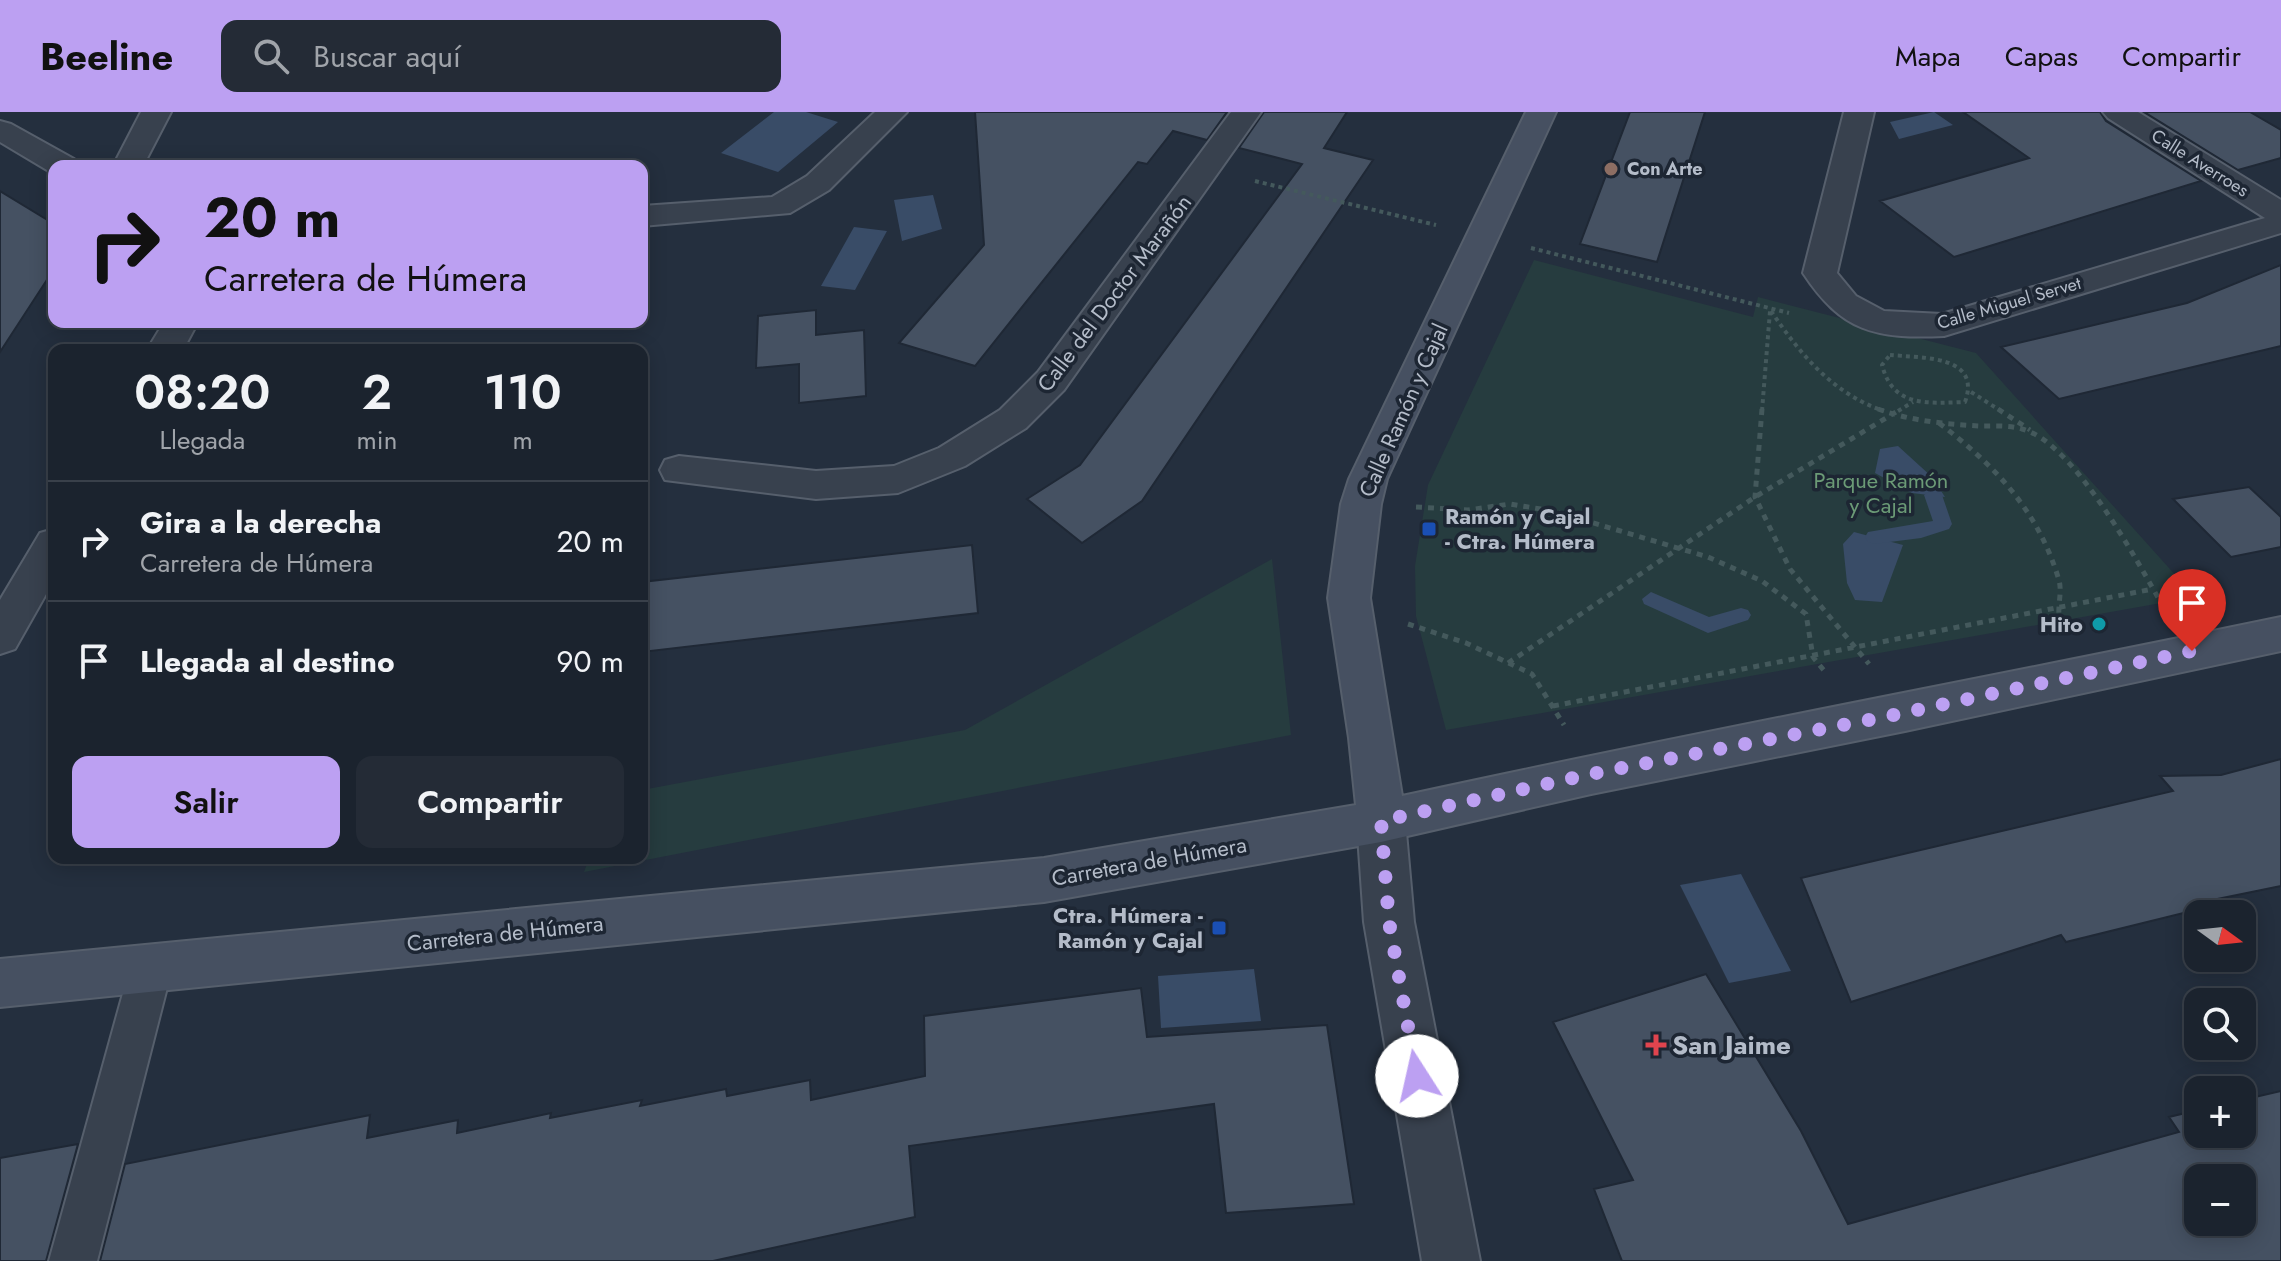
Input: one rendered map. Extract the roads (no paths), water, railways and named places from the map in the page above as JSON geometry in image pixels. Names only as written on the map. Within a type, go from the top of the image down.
[{"type":"street","points":[[131,160],[156,112]]},
{"type":"street","points":[[648,216],[779,206],[818,183],[892,112]]},
{"type":"street","name":"Calle del Doctor Marañón","points":[[679,470],[816,485],[898,479],[952,457],[1013,419],[1051,381],[1246,112]]},
{"type":"street","name":"Calle Ramón y Cajal","points":[[1381,821],[1372,738],[1349,598],[1361,504],[1368,479],[1541,112]]},
{"type":"street","name":"Calle Miguel Servet","points":[[1859,112],[1820,273],[1845,307],[1893,326],[1944,325],[2281,223]]},
{"type":"street","name":"Calle Averroes","points":[[2118,112],[2281,214]]},
{"type":"street","points":[[0,130],[52,160]]},
{"type":"street","points":[[0,637],[48,555]]},
{"type":"street","name":"Carretera de Húmera","points":[[0,983],[1044,880],[1381,821],[1591,774],[1884,717],[2281,634]]},
{"type":"street","points":[[1381,821],[1389,922],[1451,1261]]},
{"type":"lane","points":[[73,1261],[151,968]]},
{"type":"water","points":[[774,112],[806,112],[838,122],[778,172],[721,153]]},
{"type":"water","points":[[1934,112],[1953,125],[1899,139],[1890,122]]},
{"type":"water","points":[[933,195],[942,229],[902,241],[894,200]]},
{"type":"water","points":[[854,227],[887,231],[855,290],[821,286]]},
{"type":"water","points":[[1898,446],[1932,477],[1945,497],[1912,493],[1875,473],[1880,449]]},
{"type":"water","points":[[1854,532],[1903,545],[1882,602],[1855,600],[1847,583],[1843,544]]},
{"type":"water","points":[[1741,874],[1791,971],[1729,983],[1680,885]]},
{"type":"water","points":[[1254,969],[1261,1021],[1161,1028],[1158,976]]},
{"type":"waterway","points":[[1874,537],[1921,531],[1943,524],[1933,495]]},
{"type":"waterway","points":[[1651,599],[1708,625],[1741,615]]},
{"type":"place","name":"Con Arte","points":[[1611,169]]},
{"type":"place","name":"Ramón y Cajal - Ctra. Húmera","points":[[1429,529]]},
{"type":"place","name":"Hito","points":[[2099,624]]},
{"type":"place","name":"Ctra. Húmera - Ramón y Cajal","points":[[1219,928]]},
{"type":"place","name":"San Jaime","points":[[1656,1045]]},
{"type":"park label","name":"Parque Ramón y Cajal","points":[[1881,492]]}]
